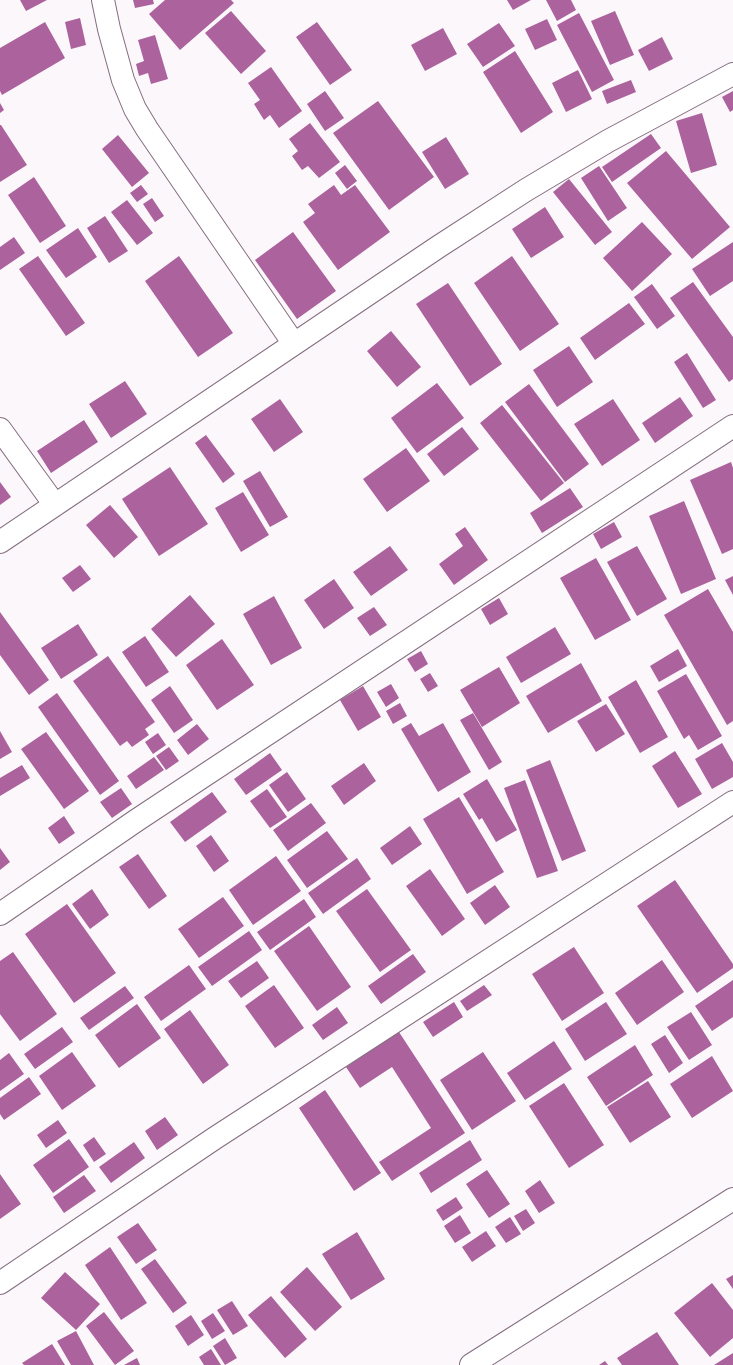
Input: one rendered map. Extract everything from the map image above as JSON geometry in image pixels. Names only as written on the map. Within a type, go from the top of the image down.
[{"type":"street","points":[[103,0],[123,80],[135,108],[147,129],[294,344]]},
{"type":"street","points":[[0,542],[438,247],[526,190],[608,141],[733,74]]},
{"type":"street","points":[[0,914],[150,811],[733,426]]},
{"type":"street","points":[[0,429],[55,505]]},
{"type":"street","points":[[0,1283],[215,1138],[733,802]]},
{"type":"street","points":[[471,1365],[733,1199]]},
{"type":"building","points":[[20,0],[47,0],[26,11]]},
{"type":"building","points":[[133,0],[153,0],[154,4],[135,8]]},
{"type":"building","points":[[165,0],[231,0],[234,3],[180,50],[149,14]]},
{"type":"building","points":[[507,0],[531,0],[513,10]]},
{"type":"building","points":[[546,0],[571,0],[576,10],[557,21]]},
{"type":"building","points":[[231,11],[266,51],[241,74],[205,33]]},
{"type":"building","points":[[615,11],[634,55],[610,65],[591,21]]},
{"type":"building","points":[[579,13],[614,80],[592,92],[557,25]]},
{"type":"building","points":[[80,18],[86,45],[71,49],[65,22]]},
{"type":"building","points":[[547,19],[557,40],[535,50],[525,29]]},
{"type":"building","points":[[45,22],[65,58],[2,95],[0,91],[0,48]]},
{"type":"building","points":[[317,22],[352,70],[330,85],[296,37]]},
{"type":"building","points":[[499,23],[515,46],[483,67],[467,44]]},
{"type":"building","points":[[443,28],[457,54],[425,71],[411,45]]},
{"type":"building","points":[[155,35],[168,79],[151,84],[148,73],[139,76],[136,64],[144,61],[138,40]]},
{"type":"building","points":[[662,37],[673,59],[649,71],[638,50]]},
{"type":"building","points":[[515,51],[553,112],[521,133],[483,72]]},
{"type":"building","points":[[271,67],[302,111],[279,128],[270,115],[264,120],[254,104],[260,100],[248,83]]},
{"type":"building","points":[[578,70],[592,99],[566,112],[552,83]]},
{"type":"building","points":[[631,80],[636,92],[607,104],[602,91]]},
{"type":"building","points":[[325,91],[344,118],[325,131],[307,104]]},
{"type":"building","points":[[733,91],[733,110],[730,112],[722,97]]},
{"type":"building","points":[[378,101],[434,177],[389,210],[333,133]]},
{"type":"building","points":[[0,103],[4,110],[0,113]]},
{"type":"building","points":[[702,113],[717,165],[691,173],[676,121]]},
{"type":"building","points":[[310,123],[340,162],[319,178],[308,166],[302,170],[292,156],[298,151],[289,139]]},
{"type":"building","points":[[0,125],[27,165],[0,182]]},
{"type":"building","points":[[651,134],[661,148],[612,182],[602,167]]},
{"type":"building","points":[[118,135],[149,173],[132,187],[102,149]]},
{"type":"building","points":[[446,137],[469,174],[445,189],[422,152]]},
{"type":"building","points":[[666,151],[730,227],[692,259],[627,183]]},
{"type":"building","points":[[345,165],[357,181],[347,189],[335,173]]},
{"type":"building","points":[[599,166],[627,208],[608,221],[581,178]]},
{"type":"building","points":[[34,177],[66,226],[40,243],[8,195]]},
{"type":"building","points":[[569,179],[612,232],[595,245],[553,192]]},
{"type":"building","points":[[141,185],[148,194],[137,202],[130,193]]},
{"type":"building","points":[[334,185],[341,195],[355,185],[390,232],[338,270],[303,222],[315,213],[308,204]]},
{"type":"building","points":[[152,198],[164,216],[155,222],[143,204]]},
{"type":"building","points":[[127,200],[153,233],[137,245],[111,212]]},
{"type":"building","points":[[545,207],[564,237],[531,258],[512,229]]},
{"type":"building","points":[[105,216],[128,251],[109,263],[87,228]]},
{"type":"building","points":[[642,222],[672,254],[632,291],[603,258]]},
{"type":"building","points":[[78,228],[97,257],[66,278],[46,250]]},
{"type":"building","points":[[293,232],[336,291],[297,319],[255,260]]},
{"type":"building","points":[[14,237],[25,253],[0,270],[0,247]]},
{"type":"building","points":[[733,242],[733,281],[710,296],[692,269]]},
{"type":"building","points":[[38,256],[85,323],[66,336],[19,269]]},
{"type":"building","points":[[179,256],[233,333],[198,357],[145,281]]},
{"type":"building","points":[[512,256],[559,324],[520,351],[474,283]]},
{"type":"building","points":[[693,282],[733,337],[733,379],[729,382],[670,298]]},
{"type":"building","points":[[448,283],[502,364],[470,386],[416,304]]},
{"type":"building","points":[[652,284],[675,316],[657,329],[634,297]]},
{"type":"building","points":[[629,303],[645,324],[595,360],[580,338]]},
{"type":"building","points":[[391,331],[421,367],[397,387],[367,351]]},
{"type":"building","points":[[569,346],[593,382],[557,407],[533,370]]},
{"type":"building","points":[[687,353],[716,400],[703,408],[674,362]]},
{"type":"building","points":[[125,381],[147,414],[111,438],[89,404]]},
{"type":"building","points":[[437,383],[464,418],[417,453],[391,418]]},
{"type":"building","points":[[529,384],[589,464],[565,482],[505,402]]},
{"type":"building","points":[[680,397],[693,416],[655,443],[642,423]]},
{"type":"building","points":[[280,399],[303,432],[274,452],[251,419]]},
{"type":"building","points":[[613,399],[640,440],[602,466],[574,424]]},
{"type":"building","points":[[502,405],[564,483],[541,501],[480,423]]},
{"type":"building","points":[[84,420],[98,442],[51,473],[37,451]]},
{"type":"building","points":[[462,427],[479,449],[444,476],[427,454]]},
{"type":"building","points":[[206,435],[235,474],[223,483],[195,443]]},
{"type":"building","points":[[406,448],[430,481],[387,512],[363,479]]},
{"type":"building","points":[[731,462],[733,468],[733,549],[722,554],[690,480]]},
{"type":"building","points":[[170,467],[208,524],[159,556],[122,499]]},
{"type":"building","points":[[260,471],[288,517],[270,527],[243,481]]},
{"type":"building","points":[[0,482],[11,497],[0,505]]},
{"type":"building","points":[[570,488],[583,507],[542,533],[530,513]]},
{"type":"building","points":[[243,492],[269,535],[241,552],[215,508]]},
{"type":"building","points":[[684,501],[716,579],[681,594],[649,516]]},
{"type":"building","points":[[110,505],[138,537],[114,558],[86,525]]},
{"type":"building","points":[[614,522],[622,537],[601,549],[593,534]]},
{"type":"building","points":[[465,527],[488,560],[454,585],[439,564],[463,546],[455,534]]},
{"type":"building","points":[[390,546],[408,570],[371,596],[353,572]]},
{"type":"building","points":[[637,546],[667,599],[637,616],[607,562]]},
{"type":"building","points":[[596,558],[631,620],[595,640],[560,578]]},
{"type":"building","points":[[80,565],[91,579],[73,592],[62,578]]},
{"type":"building","points":[[733,576],[733,595],[725,580]]},
{"type":"building","points":[[334,579],[354,608],[324,629],[304,600]]},
{"type":"building","points":[[708,589],[733,632],[733,721],[727,725],[664,615]]},
{"type":"building","points":[[190,595],[215,624],[176,657],[151,629]]},
{"type":"building","points":[[274,596],[302,648],[271,665],[243,614]]},
{"type":"building","points":[[499,598],[508,614],[490,625],[481,609]]},
{"type":"building","points":[[374,607],[387,625],[370,636],[357,618]]},
{"type":"building","points":[[0,612],[49,680],[29,695],[0,655]]},
{"type":"building","points":[[78,624],[98,655],[61,679],[41,648]]},
{"type":"building","points":[[555,627],[571,654],[521,683],[506,657]]},
{"type":"building","points":[[145,636],[169,672],[146,687],[122,652]]},
{"type":"building","points":[[222,639],[254,685],[217,710],[186,665]]},
{"type":"building","points":[[678,649],[687,666],[659,682],[650,666]]},
{"type":"building","points":[[421,651],[428,664],[415,672],[407,659]]},
{"type":"building","points":[[108,656],[155,722],[145,729],[149,735],[132,747],[127,741],[120,746],[73,681]]},
{"type":"building","points":[[581,663],[602,701],[548,733],[526,696]]},
{"type":"building","points":[[499,667],[520,703],[482,727],[460,690]]},
{"type":"building","points":[[430,673],[438,686],[428,692],[420,679]]},
{"type":"building","points":[[686,674],[722,736],[698,750],[689,735],[684,739],[657,691]]},
{"type":"building","points":[[636,680],[668,737],[640,753],[608,697]]},
{"type":"building","points":[[391,684],[399,698],[386,707],[377,692]]},
{"type":"building","points":[[170,686],[193,720],[174,733],[151,700]]},
{"type":"building","points":[[363,686],[381,717],[358,731],[340,700]]},
{"type":"building","points":[[57,693],[119,781],[100,795],[38,707]]},
{"type":"building","points":[[400,703],[407,716],[393,724],[386,711]]},
{"type":"building","points":[[606,704],[625,734],[596,752],[577,721]]},
{"type":"building","points":[[473,713],[502,762],[489,770],[460,720]]},
{"type":"building","points":[[411,723],[419,736],[443,723],[471,772],[438,792],[401,729]]},
{"type":"building","points":[[197,724],[209,739],[188,755],[177,740]]},
{"type":"building","points":[[0,731],[12,752],[0,759]]},
{"type":"building","points":[[46,732],[89,791],[64,809],[21,749]]},
{"type":"building","points":[[158,733],[166,745],[153,754],[145,742]]},
{"type":"building","points":[[722,743],[733,762],[733,777],[712,789],[695,759]]},
{"type":"building","points":[[169,747],[179,761],[166,770],[156,756]]},
{"type":"building","points":[[675,751],[702,794],[678,808],[652,766]]},
{"type":"building","points":[[270,753],[282,770],[246,795],[234,779]]},
{"type":"building","points":[[154,757],[164,770],[136,789],[127,776]]},
{"type":"building","points":[[550,760],[586,851],[562,861],[526,770]]},
{"type":"building","points":[[364,763],[376,781],[344,805],[331,786]]},
{"type":"building","points":[[22,765],[30,778],[0,796],[0,778]]},
{"type":"building","points":[[287,772],[306,799],[288,812],[269,785]]},
{"type":"building","points":[[487,779],[517,830],[496,842],[482,818],[479,820],[463,794]]},
{"type":"building","points":[[525,780],[558,871],[537,878],[504,788]]},
{"type":"building","points":[[121,788],[132,804],[112,818],[100,802]]},
{"type":"building","points":[[267,789],[287,817],[270,828],[250,801]]},
{"type":"building","points":[[212,792],[227,812],[185,842],[170,822]]},
{"type":"building","points":[[459,797],[504,872],[467,894],[423,819]]},
{"type":"building","points":[[311,803],[326,823],[288,851],[273,830]]},
{"type":"building","points":[[64,816],[75,833],[59,844],[48,828]]},
{"type":"building","points":[[410,826],[422,844],[392,865],[380,848]]},
{"type":"building","points":[[327,831],[348,859],[307,888],[287,860]]},
{"type":"building","points":[[211,835],[229,861],[214,872],[196,846]]},
{"type":"building","points":[[0,848],[10,862],[0,870]]},
{"type":"building","points":[[138,854],[167,896],[149,909],[119,867]]},
{"type":"building","points":[[276,856],[301,891],[253,925],[229,890]]},
{"type":"building","points":[[357,858],[371,879],[323,914],[308,893]]},
{"type":"building","points":[[430,869],[465,919],[442,936],[406,886]]},
{"type":"building","points":[[675,880],[733,964],[733,968],[697,993],[637,906]]},
{"type":"building","points":[[495,885],[510,907],[485,925],[470,903]]},
{"type":"building","points":[[92,889],[109,915],[90,929],[72,904]]},
{"type":"building","points":[[367,889],[411,950],[380,972],[336,911]]},
{"type":"building","points":[[223,897],[244,926],[199,958],[178,929]]},
{"type":"building","points":[[304,899],[316,917],[270,950],[257,932]]},
{"type":"building","points":[[67,904],[116,973],[74,1003],[25,934]]},
{"type":"building","points":[[309,926],[351,987],[317,1011],[274,951]]},
{"type":"building","points":[[249,931],[262,950],[212,986],[198,967]]},
{"type":"building","points":[[574,947],[604,993],[562,1021],[532,974]]},
{"type":"building","points":[[13,952],[57,1014],[20,1041],[0,1014],[0,961]]},
{"type":"building","points":[[413,954],[426,972],[381,1004],[368,986]]},
{"type":"building","points":[[662,960],[684,992],[637,1025],[615,993]]},
{"type":"building","points":[[257,961],[269,978],[241,998],[228,981]]},
{"type":"building","points":[[189,965],[206,989],[161,1021],[144,997]]},
{"type":"building","points":[[733,980],[733,1017],[712,1031],[695,1006]]},
{"type":"building","points":[[274,985],[304,1028],[275,1048],[245,1006]]},
{"type":"building","points":[[484,985],[492,995],[467,1011],[460,1001]]},
{"type":"building","points":[[125,986],[134,998],[89,1030],[80,1018]]},
{"type":"building","points":[[454,1002],[463,1017],[433,1037],[423,1022]]},
{"type":"building","points":[[606,1002],[627,1034],[585,1061],[565,1029]]},
{"type":"building","points":[[137,1004],[161,1038],[119,1068],[95,1035]]},
{"type":"building","points":[[337,1007],[348,1023],[323,1040],[312,1025]]},
{"type":"building","points":[[190,1010],[229,1065],[203,1084],[164,1029]]},
{"type":"building","points":[[691,1012],[712,1045],[689,1060],[667,1027]]},
{"type":"building","points":[[62,1027],[73,1042],[35,1069],[24,1054]]},
{"type":"building","points":[[399,1032],[465,1133],[392,1181],[379,1162],[431,1128],[392,1067],[360,1088],[346,1067]]},
{"type":"building","points":[[665,1035],[683,1063],[669,1073],[651,1044]]},
{"type":"building","points":[[554,1041],[572,1069],[525,1100],[507,1073]]},
{"type":"building","points":[[635,1045],[653,1075],[606,1106],[587,1077]]},
{"type":"building","points":[[72,1052],[96,1086],[62,1110],[39,1076]]},
{"type":"building","points":[[483,1052],[516,1101],[472,1130],[440,1080]]},
{"type":"building","points":[[9,1053],[24,1074],[0,1091],[0,1060]]},
{"type":"building","points":[[712,1056],[733,1091],[692,1118],[670,1084]]},
{"type":"building","points":[[29,1077],[41,1094],[4,1120],[0,1114],[0,1098]]},
{"type":"building","points":[[648,1081],[671,1117],[630,1143],[607,1107]]},
{"type":"building","points":[[564,1083],[604,1145],[569,1168],[529,1106]]},
{"type":"building","points":[[325,1090],[381,1173],[354,1191],[299,1108]]},
{"type":"building","points":[[165,1117],[178,1135],[157,1150],[145,1131]]},
{"type":"building","points":[[58,1120],[67,1133],[46,1148],[37,1135]]},
{"type":"building","points":[[94,1137],[106,1154],[94,1162],[83,1145]]},
{"type":"building","points":[[69,1139],[89,1167],[53,1193],[33,1165]]},
{"type":"building","points":[[470,1140],[482,1160],[431,1193],[419,1173]]},
{"type":"building","points":[[134,1142],[145,1158],[111,1183],[99,1167]]},
{"type":"building","points":[[487,1170],[510,1204],[489,1218],[466,1184]]},
{"type":"building","points":[[0,1174],[21,1204],[0,1219]]},
{"type":"building","points":[[84,1175],[96,1191],[64,1213],[53,1197]]},
{"type":"building","points":[[540,1180],[555,1203],[539,1213],[525,1191]]},
{"type":"building","points":[[456,1197],[463,1208],[443,1221],[436,1210]]},
{"type":"building","points":[[526,1209],[535,1223],[523,1231],[514,1216]]},
{"type":"building","points":[[460,1215],[471,1233],[455,1243],[444,1226]]},
{"type":"building","points":[[510,1217],[521,1234],[506,1243],[495,1227]]},
{"type":"building","points":[[138,1223],[157,1250],[136,1264],[117,1237]]},
{"type":"building","points":[[486,1231],[496,1246],[472,1262],[462,1247]]},
{"type":"building","points":[[357,1232],[385,1279],[351,1300],[322,1254]]},
{"type":"building","points":[[110,1247],[147,1303],[121,1320],[85,1265]]},
{"type":"building","points":[[155,1259],[187,1303],[173,1313],[141,1269]]},
{"type":"building","points":[[307,1267],[342,1307],[315,1331],[280,1292]]},
{"type":"building","points":[[65,1272],[100,1304],[76,1330],[41,1298]]},
{"type":"building","points":[[733,1275],[733,1289],[726,1279]]},
{"type":"building","points":[[712,1283],[733,1310],[733,1338],[710,1357],[674,1313]]},
{"type":"building","points":[[271,1296],[307,1339],[285,1358],[248,1315]]},
{"type":"building","points":[[232,1301],[248,1326],[233,1335],[217,1310]]},
{"type":"building","points":[[104,1312],[134,1351],[115,1365],[86,1326]]},
{"type":"building","points":[[213,1313],[225,1331],[212,1339],[201,1321]]},
{"type":"building","points":[[191,1315],[204,1335],[188,1346],[175,1326]]},
{"type":"building","points":[[76,1331],[94,1365],[71,1365],[57,1341]]},
{"type":"building","points":[[657,1332],[679,1365],[622,1365],[617,1358]]},
{"type":"building","points":[[225,1338],[237,1358],[225,1365],[213,1346]]},
{"type":"building","points":[[52,1344],[65,1365],[24,1365],[22,1363]]},
{"type":"building","points":[[211,1349],[221,1365],[204,1365],[199,1357]]},
{"type":"building","points":[[733,1353],[733,1365],[714,1365]]},
{"type":"building","points":[[137,1358],[140,1365],[124,1365]]},
{"type":"building","points":[[605,1361],[608,1365],[599,1365]]}]
